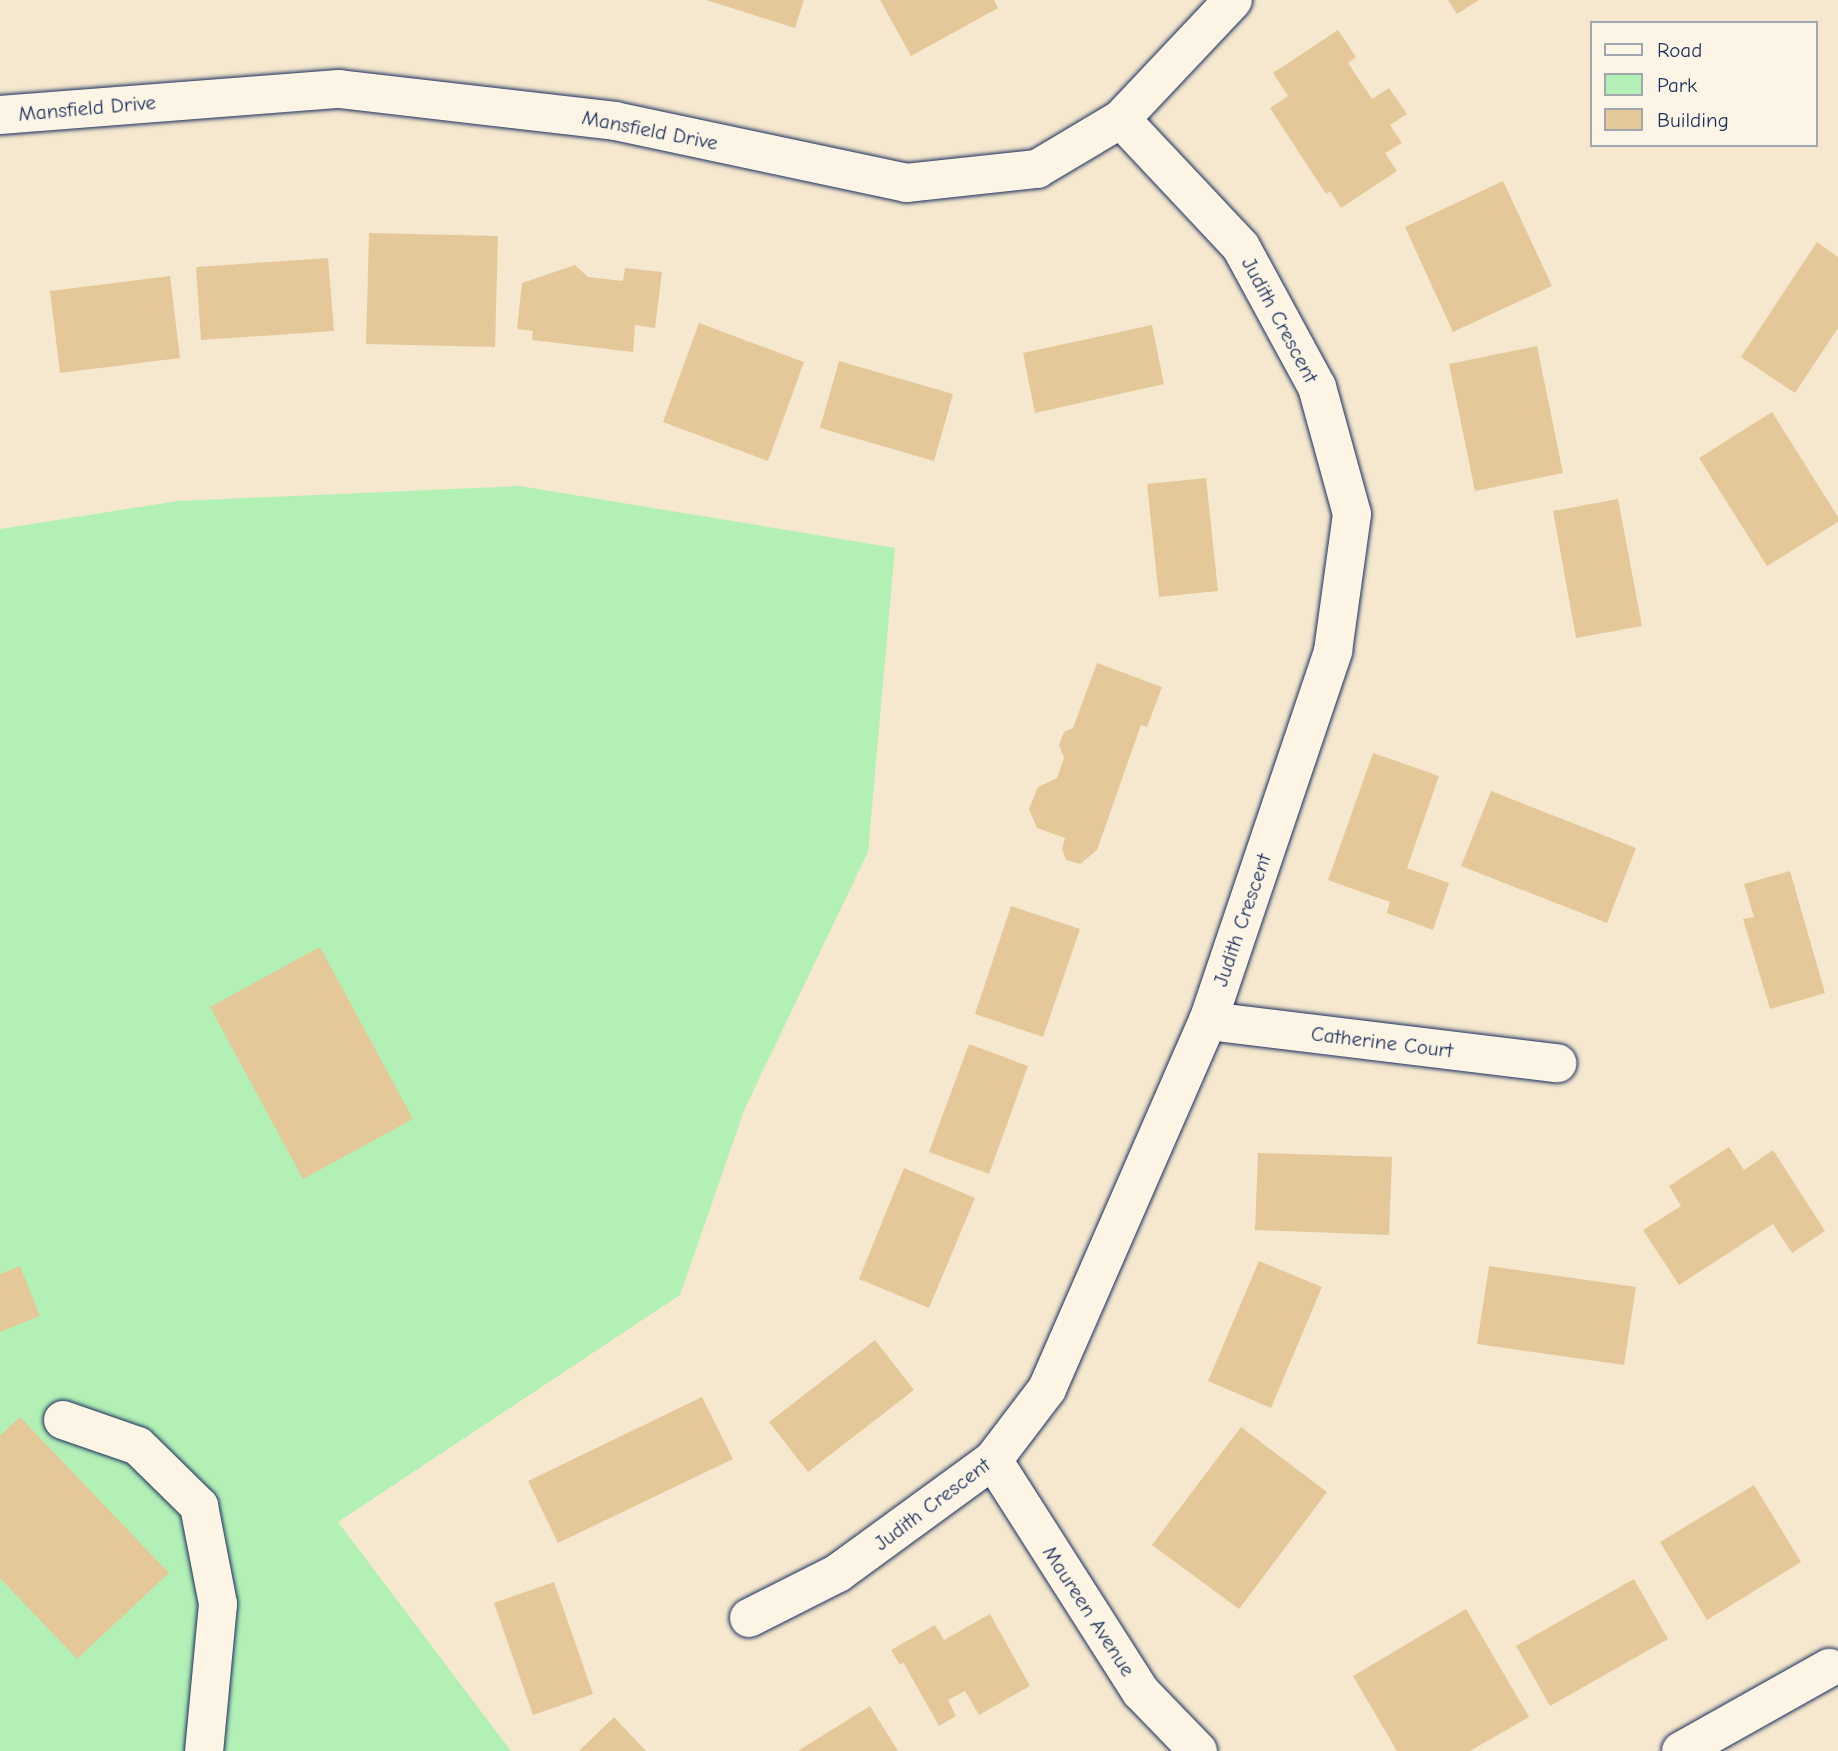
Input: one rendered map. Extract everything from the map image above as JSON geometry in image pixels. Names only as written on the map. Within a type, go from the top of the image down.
[{"type":"street","name":"Mansfield Drive","points":[[0,115],[339,89],[615,121],[906,183],[1037,169],[1121,119],[1233,0]]},
{"type":"street","name":"Judith Crescent","points":[[749,1618],[838,1573],[993,1460],[1047,1389],[1208,1021],[1334,651],[1352,514],[1317,387],[1241,247],[1121,119]]},
{"type":"street","name":"Catherine Court","points":[[1208,1021],[1557,1063]]},
{"type":"street","points":[[62,1420],[138,1446],[199,1506],[218,1604],[204,1751]]},
{"type":"street","name":"Maureen Avenue","points":[[993,1460],[1141,1692],[1198,1751]]},
{"type":"street","points":[[1681,1751],[1829,1668]]},
{"type":"green space","points":[[520,486],[895,548],[868,852],[745,1108],[680,1295],[338,1522],[511,1751],[0,1751],[0,529],[178,501]]},
{"type":"building","points":[[706,0],[804,0],[795,28]]},
{"type":"building","points":[[880,0],[994,0],[998,8],[911,56]]},
{"type":"building","points":[[1448,0],[1479,0],[1457,14]]},
{"type":"building","points":[[1338,30],[1356,57],[1348,63],[1372,99],[1389,88],[1407,114],[1390,125],[1402,143],[1385,153],[1397,171],[1341,208],[1330,191],[1326,194],[1270,108],[1288,96],[1273,73]]},
{"type":"building","points":[[1503,181],[1552,286],[1453,332],[1405,227]]},
{"type":"building","points":[[369,233],[498,236],[495,347],[366,344]]},
{"type":"building","points":[[1817,242],[1838,257],[1838,328],[1795,393],[1741,357]]},
{"type":"building","points":[[328,258],[334,331],[201,340],[196,267]]},
{"type":"building","points":[[575,265],[588,277],[623,281],[625,268],[662,272],[655,328],[635,325],[633,352],[532,340],[533,331],[517,329],[522,283]]},
{"type":"building","points":[[170,276],[180,358],[60,373],[50,291]]},
{"type":"building","points":[[699,323],[804,362],[768,461],[663,422]]},
{"type":"building","points":[[1152,325],[1164,384],[1035,413],[1023,353]]},
{"type":"building","points":[[1537,346],[1563,473],[1475,491],[1449,364]]},
{"type":"building","points":[[839,361],[953,394],[934,461],[820,428]]},
{"type":"building","points":[[1772,412],[1838,517],[1838,522],[1767,566],[1699,458]]},
{"type":"building","points":[[1206,478],[1218,591],[1159,597],[1147,484]]},
{"type":"building","points":[[1618,499],[1642,626],[1576,638],[1553,511]]},
{"type":"building","points":[[1097,663],[1162,687],[1147,727],[1141,725],[1097,850],[1080,864],[1066,860],[1062,849],[1065,838],[1037,828],[1029,809],[1038,787],[1057,778],[1064,758],[1059,745],[1064,732],[1073,728]]},
{"type":"building","points":[[1373,753],[1439,776],[1407,868],[1449,883],[1433,930],[1387,913],[1390,902],[1328,880]]},
{"type":"building","points":[[1491,791],[1636,848],[1607,923],[1461,866]]},
{"type":"building","points":[[1790,871],[1825,993],[1770,1009],[1743,919],[1754,917],[1744,884]]},
{"type":"building","points":[[1011,906],[1080,929],[1043,1037],[975,1014]]},
{"type":"building","points":[[320,947],[413,1119],[303,1179],[210,1007]]},
{"type":"building","points":[[969,1044],[1028,1066],[989,1174],[929,1152]]},
{"type":"building","points":[[1729,1147],[1744,1170],[1773,1150],[1825,1231],[1792,1253],[1773,1224],[1679,1285],[1643,1230],[1681,1206],[1669,1186]]},
{"type":"building","points":[[1258,1153],[1392,1157],[1389,1235],[1255,1230]]},
{"type":"building","points":[[904,1168],[975,1198],[929,1308],[859,1279]]},
{"type":"building","points":[[1259,1261],[1322,1287],[1271,1408],[1208,1381]]},
{"type":"building","points":[[20,1266],[40,1316],[0,1332],[0,1274]]},
{"type":"building","points":[[1489,1266],[1636,1287],[1624,1365],[1477,1344]]},
{"type":"building","points":[[875,1340],[914,1390],[808,1472],[769,1422]]},
{"type":"building","points":[[702,1397],[733,1459],[558,1543],[528,1481]]},
{"type":"building","points":[[20,1417],[169,1573],[77,1659],[0,1578],[0,1436]]},
{"type":"building","points":[[1241,1427],[1327,1492],[1239,1609],[1152,1545]]},
{"type":"building","points":[[1754,1485],[1801,1562],[1707,1620],[1660,1542]]},
{"type":"building","points":[[1634,1579],[1668,1639],[1550,1706],[1516,1646]]},
{"type":"building","points":[[554,1582],[593,1694],[533,1715],[494,1603]]},
{"type":"building","points":[[1466,1609],[1529,1717],[1470,1751],[1397,1751],[1353,1676]]},
{"type":"building","points":[[990,1614],[1030,1686],[979,1715],[965,1691],[948,1700],[956,1716],[939,1726],[903,1662],[900,1665],[891,1650],[935,1625],[944,1640]]},
{"type":"building","points":[[870,1706],[898,1751],[798,1751]]},
{"type":"building","points":[[614,1717],[646,1751],[579,1751]]}]
